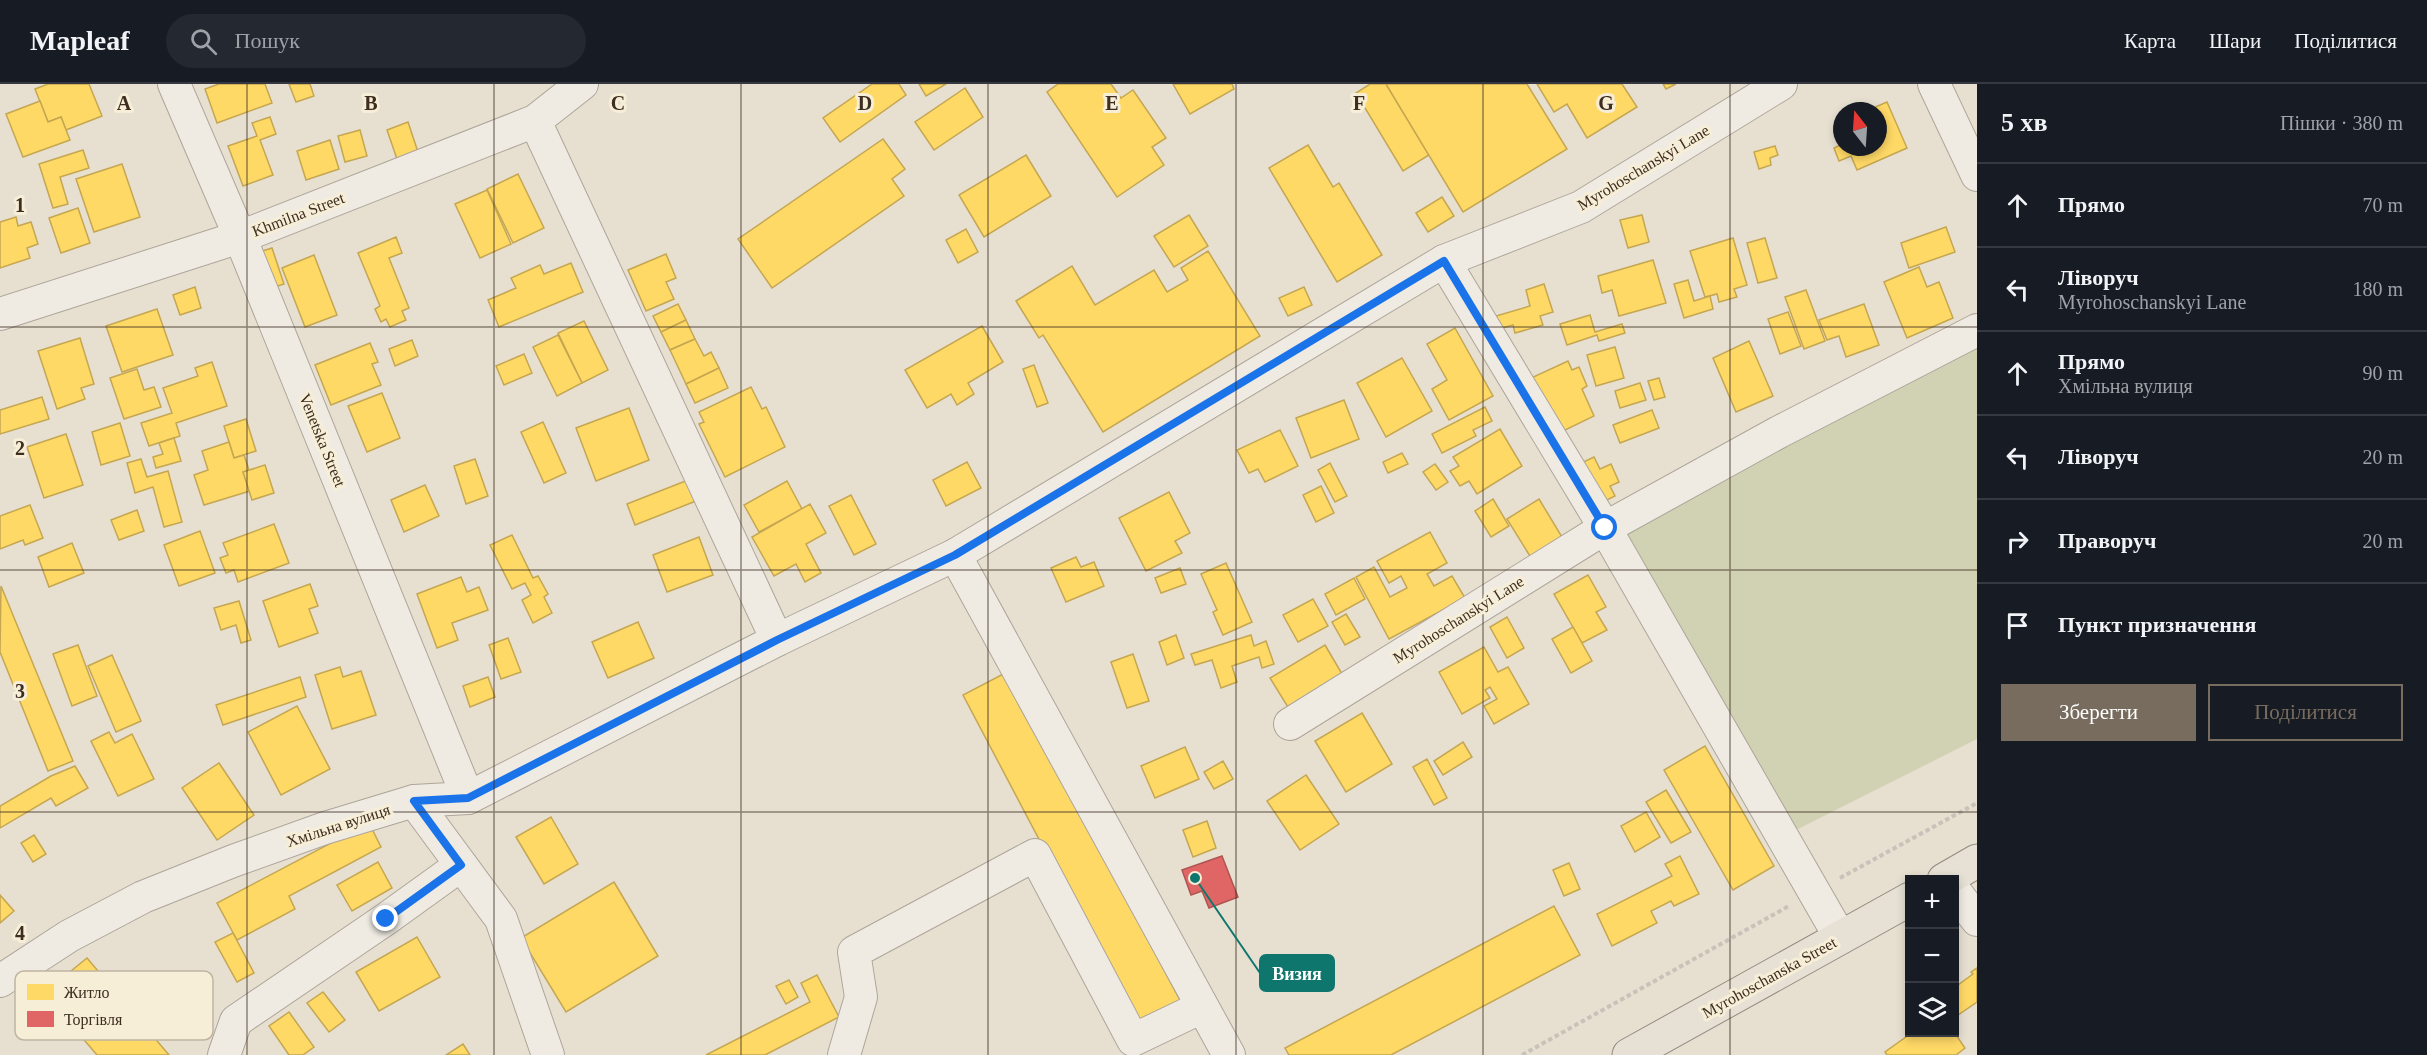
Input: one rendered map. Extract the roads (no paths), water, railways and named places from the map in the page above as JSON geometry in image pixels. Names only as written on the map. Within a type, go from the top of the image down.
[{"type":"main road","points":[[1958,875],[1977,861]]},
{"type":"main road","name":"Myrohoschanska Street","points":[[1629,1055],[1905,902]]},
{"type":"street","name":"Venetska Street","points":[[174,84],[240,237],[468,798]]},
{"type":"street","name":"Khmilna Street","points":[[0,314],[240,237],[535,121],[582,84]]},
{"type":"street","name":"Myrohoschanskyi Lane","points":[[777,640],[955,555],[1444,261],[1581,207],[1781,84]]},
{"type":"street","points":[[1934,84],[1935,92],[1977,175]]},
{"type":"street","points":[[535,121],[777,640]]},
{"type":"street","points":[[1444,261],[1605,528],[1840,937]]},
{"type":"street","name":"Myrohoschanskyi Lane","points":[[1290,724],[1605,528],[1779,432],[1977,330]]},
{"type":"street","points":[[955,555],[1228,1055]]},
{"type":"street","name":"Хмільна вулиця","points":[[15,971],[69,936],[144,897],[294,839],[414,801],[468,798],[777,640]]},
{"type":"street","points":[[414,801],[501,918],[548,1055]]},
{"type":"street","points":[[844,1055],[861,998],[854,952],[1035,855],[1133,1040],[1202,1007]]},
{"type":"street","points":[[224,1055],[236,1021],[461,865]]},
{"type":"street","points":[[1959,896],[1977,920]]},
{"type":"street","name":"Хмільна вулиця","points":[[0,981],[15,971]]},
{"type":"place","name":"Визия","points":[[1195,878]]}]
